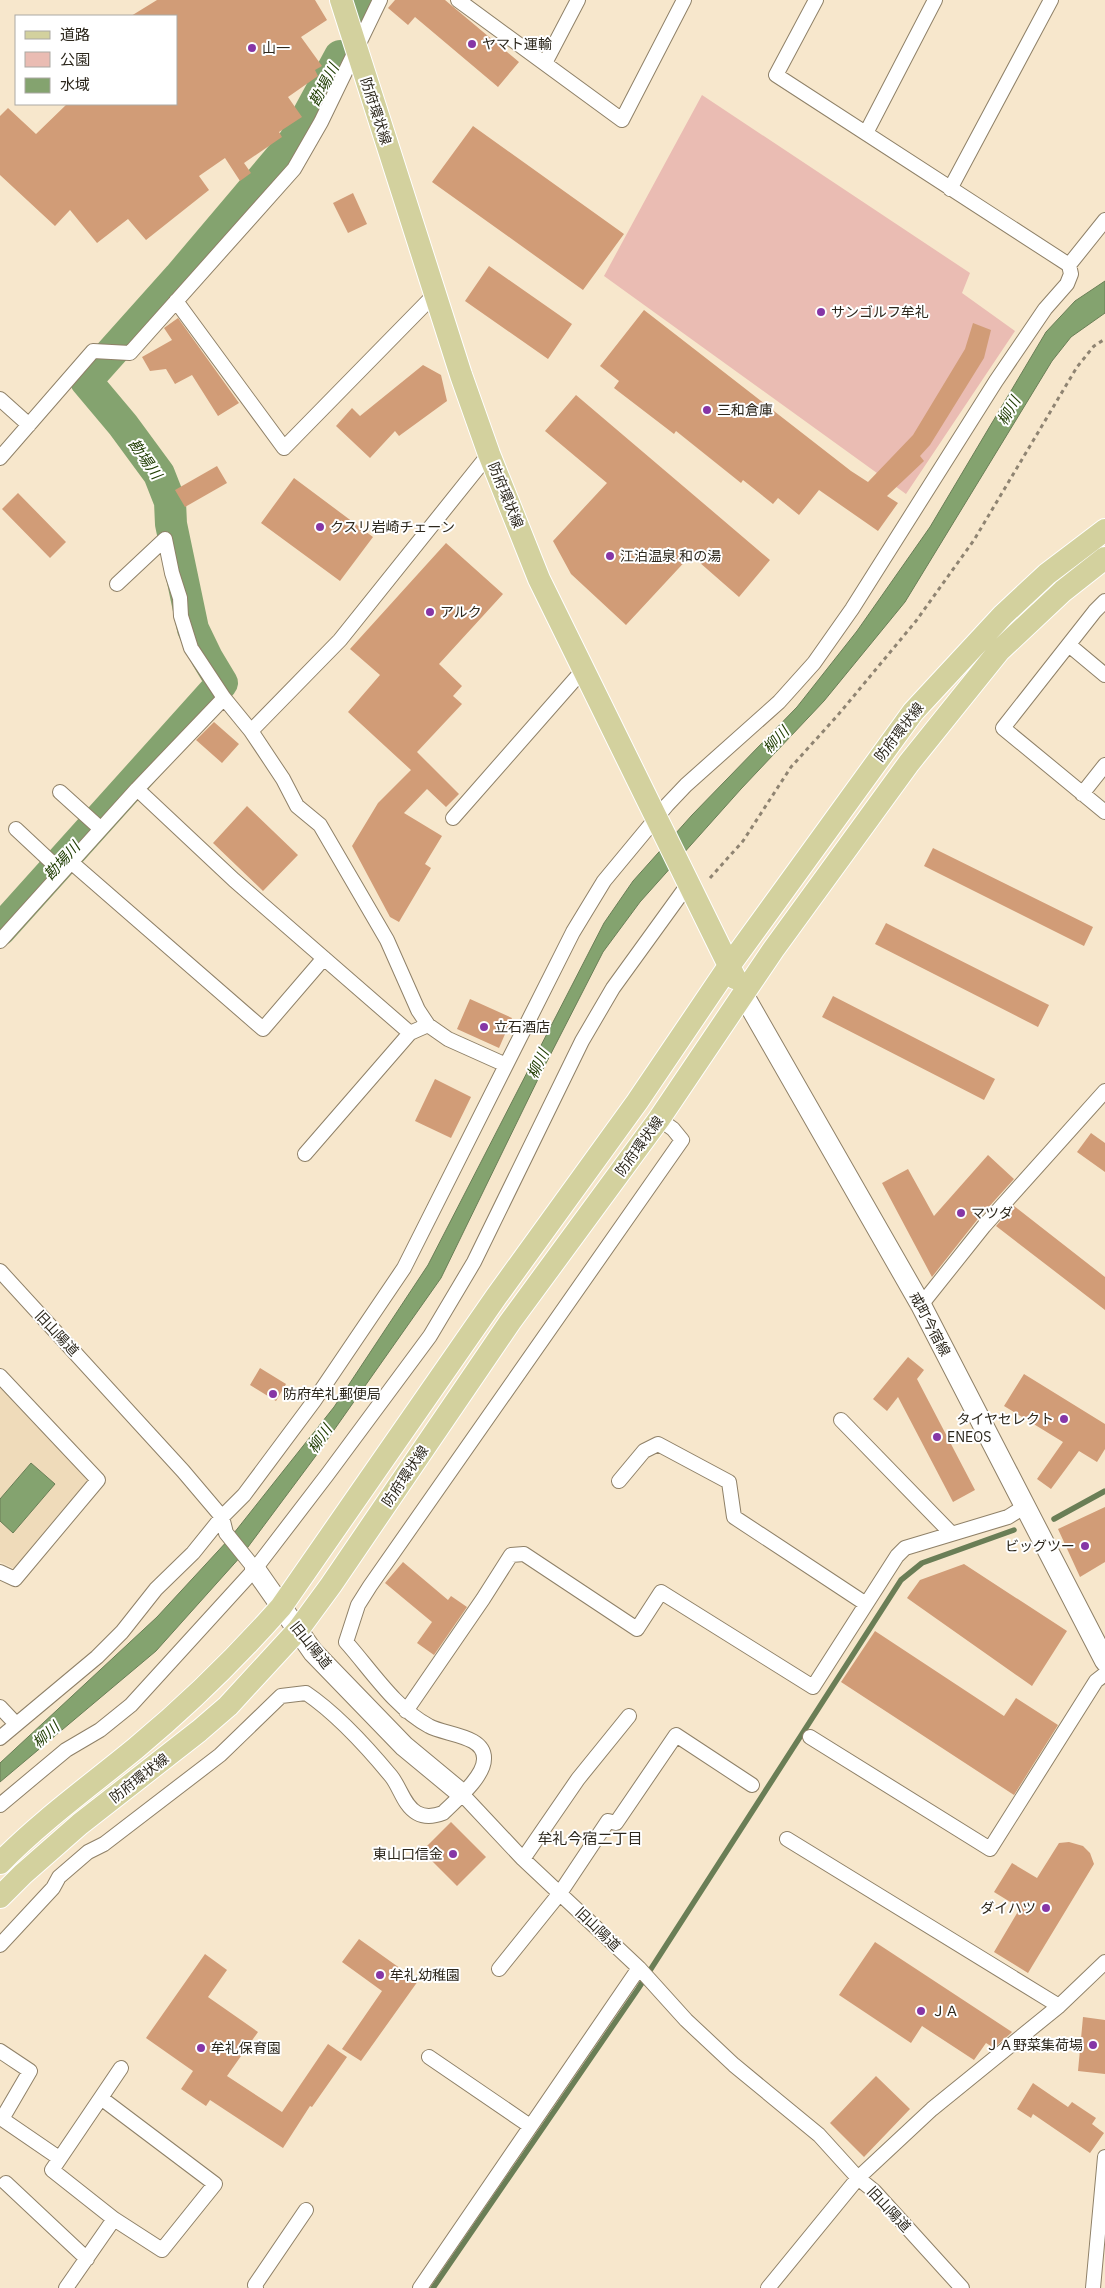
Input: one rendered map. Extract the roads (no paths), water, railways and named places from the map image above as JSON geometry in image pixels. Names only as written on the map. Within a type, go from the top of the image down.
[{"type":"main road","name":"防府環状線","points":[[341,0],[434,294],[489,454],[539,579],[659,824],[694,877],[729,966],[743,994]]},
{"type":"main road","name":"防府環状線","points":[[0,1863],[64,1806],[192,1700],[241,1653],[281,1607],[496,1297],[637,1102],[729,966],[913,712],[1003,615],[1047,574],[1105,530]]},
{"type":"main road","name":"防府環状線","points":[[0,1897],[80,1824],[228,1706],[298,1630],[331,1585],[510,1322],[659,1119],[743,994],[909,763],[993,658],[1063,591],[1105,558]]},
{"type":"street","points":[[0,458],[93,352],[130,353],[294,169],[321,122],[356,46],[380,0]]},
{"type":"street","points":[[458,0],[622,120],[684,0]]},
{"type":"street","points":[[545,63],[578,0]]},
{"type":"street","points":[[0,1738],[110,1644],[156,1589],[193,1553],[222,1517],[244,1494],[314,1401],[404,1268],[573,932],[604,880],[634,843],[659,824],[686,784],[779,702],[814,663],[852,609],[996,382],[1046,309],[1067,284],[1072,274],[1069,265],[776,75],[816,0]]},
{"type":"street","points":[[866,133],[935,0]]},
{"type":"street","points":[[950,189],[1051,0]]},
{"type":"street","points":[[1069,265],[1105,220]]},
{"type":"street","points":[[176,301],[284,448],[434,294]]},
{"type":"street","points":[[0,399],[29,425]]},
{"type":"street","points":[[251,731],[340,640],[489,454]]},
{"type":"street","points":[[117,584],[165,539],[172,573],[180,598],[181,616],[191,648],[224,698],[251,731],[283,779],[297,806],[320,825],[387,940],[418,1010],[428,1025],[448,1038],[506,1065]]},
{"type":"street","points":[[1105,601],[1095,610],[1003,728],[1105,812]]},
{"type":"street","points":[[1069,645],[1105,675]]},
{"type":"street","points":[[453,818],[583,670]]},
{"type":"street","points":[[0,941],[136,789],[224,698]]},
{"type":"street","points":[[1082,794],[1105,765]]},
{"type":"street","points":[[136,789],[234,880],[410,1033]]},
{"type":"street","points":[[60,792],[101,829]]},
{"type":"street","points":[[16,828],[67,867],[263,1029],[324,958]]},
{"type":"street","points":[[0,1805],[66,1750],[100,1730],[131,1704],[327,1475],[430,1336],[474,1262],[582,1041],[613,988],[694,877]]},
{"type":"street","name":"戒町今宿線","points":[[743,994],[921,1306],[1105,1661]]},
{"type":"street","points":[[305,1154],[410,1033],[428,1025]]},
{"type":"street","points":[[921,1306],[984,1226],[1105,1091]]},
{"type":"street","points":[[0,1945],[53,1888],[59,1877],[88,1852],[104,1844],[220,1755],[281,1696],[306,1693],[326,1706],[392,1777],[410,1808],[417,1813],[436,1816],[443,1813],[481,1772],[484,1758],[482,1748],[474,1741],[428,1726],[406,1711],[346,1642],[358,1606],[682,1140],[673,1129],[659,1119]]},
{"type":"street","name":"旧山陽道","points":[[0,1271],[183,1471],[222,1517],[226,1534],[251,1564],[313,1652],[404,1746],[462,1794],[523,1858],[638,1968],[686,2020],[734,2065],[819,2135],[858,2178],[874,2191],[962,2288]]},
{"type":"street","points":[[0,1376],[98,1480],[15,1579],[0,1572]]},
{"type":"street","points":[[842,1420],[951,1533]]},
{"type":"street","points":[[619,1481],[644,1451],[658,1444],[729,1482],[734,1517],[866,1604]]},
{"type":"street","points":[[406,1711],[511,1555],[524,1554],[637,1629],[661,1592],[813,1687],[904,1548],[1008,1517],[1024,1507]]},
{"type":"street","points":[[810,1737],[990,1849],[1096,1681],[1105,1674]]},
{"type":"street","points":[[0,1707],[16,1724]]},
{"type":"street","points":[[523,1858],[578,1780],[629,1716]]},
{"type":"street","points":[[499,1969],[560,1893],[608,1821],[616,1823],[676,1735],[752,1785]]},
{"type":"street","points":[[787,1839],[1059,2006]]},
{"type":"street","points":[[768,2288],[858,2178],[932,2109],[1059,2006],[1105,1962]]},
{"type":"street","points":[[420,2288],[638,1968]]},
{"type":"street","points":[[0,2051],[30,2071],[2,2119],[59,2158]]},
{"type":"street","points":[[429,2057],[530,2126]]},
{"type":"street","points":[[101,2098],[215,2184],[162,2250],[114,2219],[52,2170],[121,2068]]},
{"type":"street","points":[[1093,2288],[1105,2157]]},
{"type":"street","points":[[6,2183],[87,2258]]},
{"type":"street","points":[[256,2288],[255,2285],[306,2210]]},
{"type":"street","points":[[66,2288],[114,2219]]},
{"type":"water","name":"柳川","points":[[1105,281],[1105,313],[1071,337],[1052,361],[905,602],[824,701],[741,789],[640,902],[603,952],[540,1075],[441,1278],[315,1457],[242,1555],[156,1651],[0,1782],[0,1763],[157,1617],[230,1538],[334,1407],[428,1265],[604,923],[633,881],[692,815],[797,707],[857,631],[930,527],[1046,332],[1075,301]]},
{"type":"water","points":[[31,1463],[55,1484],[13,1533],[0,1521],[0,1499]]},
{"type":"waterway","name":"勘場川","points":[[362,7],[366,0]]},
{"type":"waterway","name":"勘場川","points":[[0,930],[222,683],[193,629],[171,524],[170,502],[159,474],[123,425],[86,381],[179,277],[294,141],[340,56]]},
{"type":"waterway","points":[[1054,1519],[1105,1491]]},
{"type":"waterway","points":[[433,2288],[638,1989],[901,1580],[922,1563],[1014,1530]]},
{"type":"place","name":"ヤマト運輸","points":[[472,44]]},
{"type":"place","name":"山一","points":[[252,48]]},
{"type":"place","name":"サンゴルフ牟礼","points":[[821,312]]},
{"type":"place","name":"三和倉庫","points":[[707,410]]},
{"type":"place","name":"クスリ岩崎チェーン","points":[[320,527]]},
{"type":"place","name":"江泊温泉 和の湯","points":[[610,556]]},
{"type":"place","name":"アルク","points":[[430,612]]},
{"type":"place","name":"立石酒店","points":[[484,1027]]},
{"type":"place","name":"マツダ","points":[[961,1213]]},
{"type":"place","name":"防府牟礼郵便局","points":[[273,1394]]},
{"type":"place","name":"タイヤセレクト","points":[[1064,1419]]},
{"type":"place","name":"ENEOS","points":[[937,1437]]},
{"type":"place","name":"ビッグツー","points":[[1085,1546]]},
{"type":"place","name":"東山口信金","points":[[453,1854]]},
{"type":"place","name":"ダイハツ","points":[[1046,1908]]},
{"type":"place","name":"牟礼幼稚園","points":[[380,1975]]},
{"type":"place","name":"ＪＡ","points":[[921,2011]]},
{"type":"place","name":"ＪＡ野菜集荷場","points":[[1093,2045]]},
{"type":"place","name":"牟礼保育園","points":[[201,2048]]},
{"type":"district","name":"牟礼今宿二丁目","points":[[590,1839]]}]
